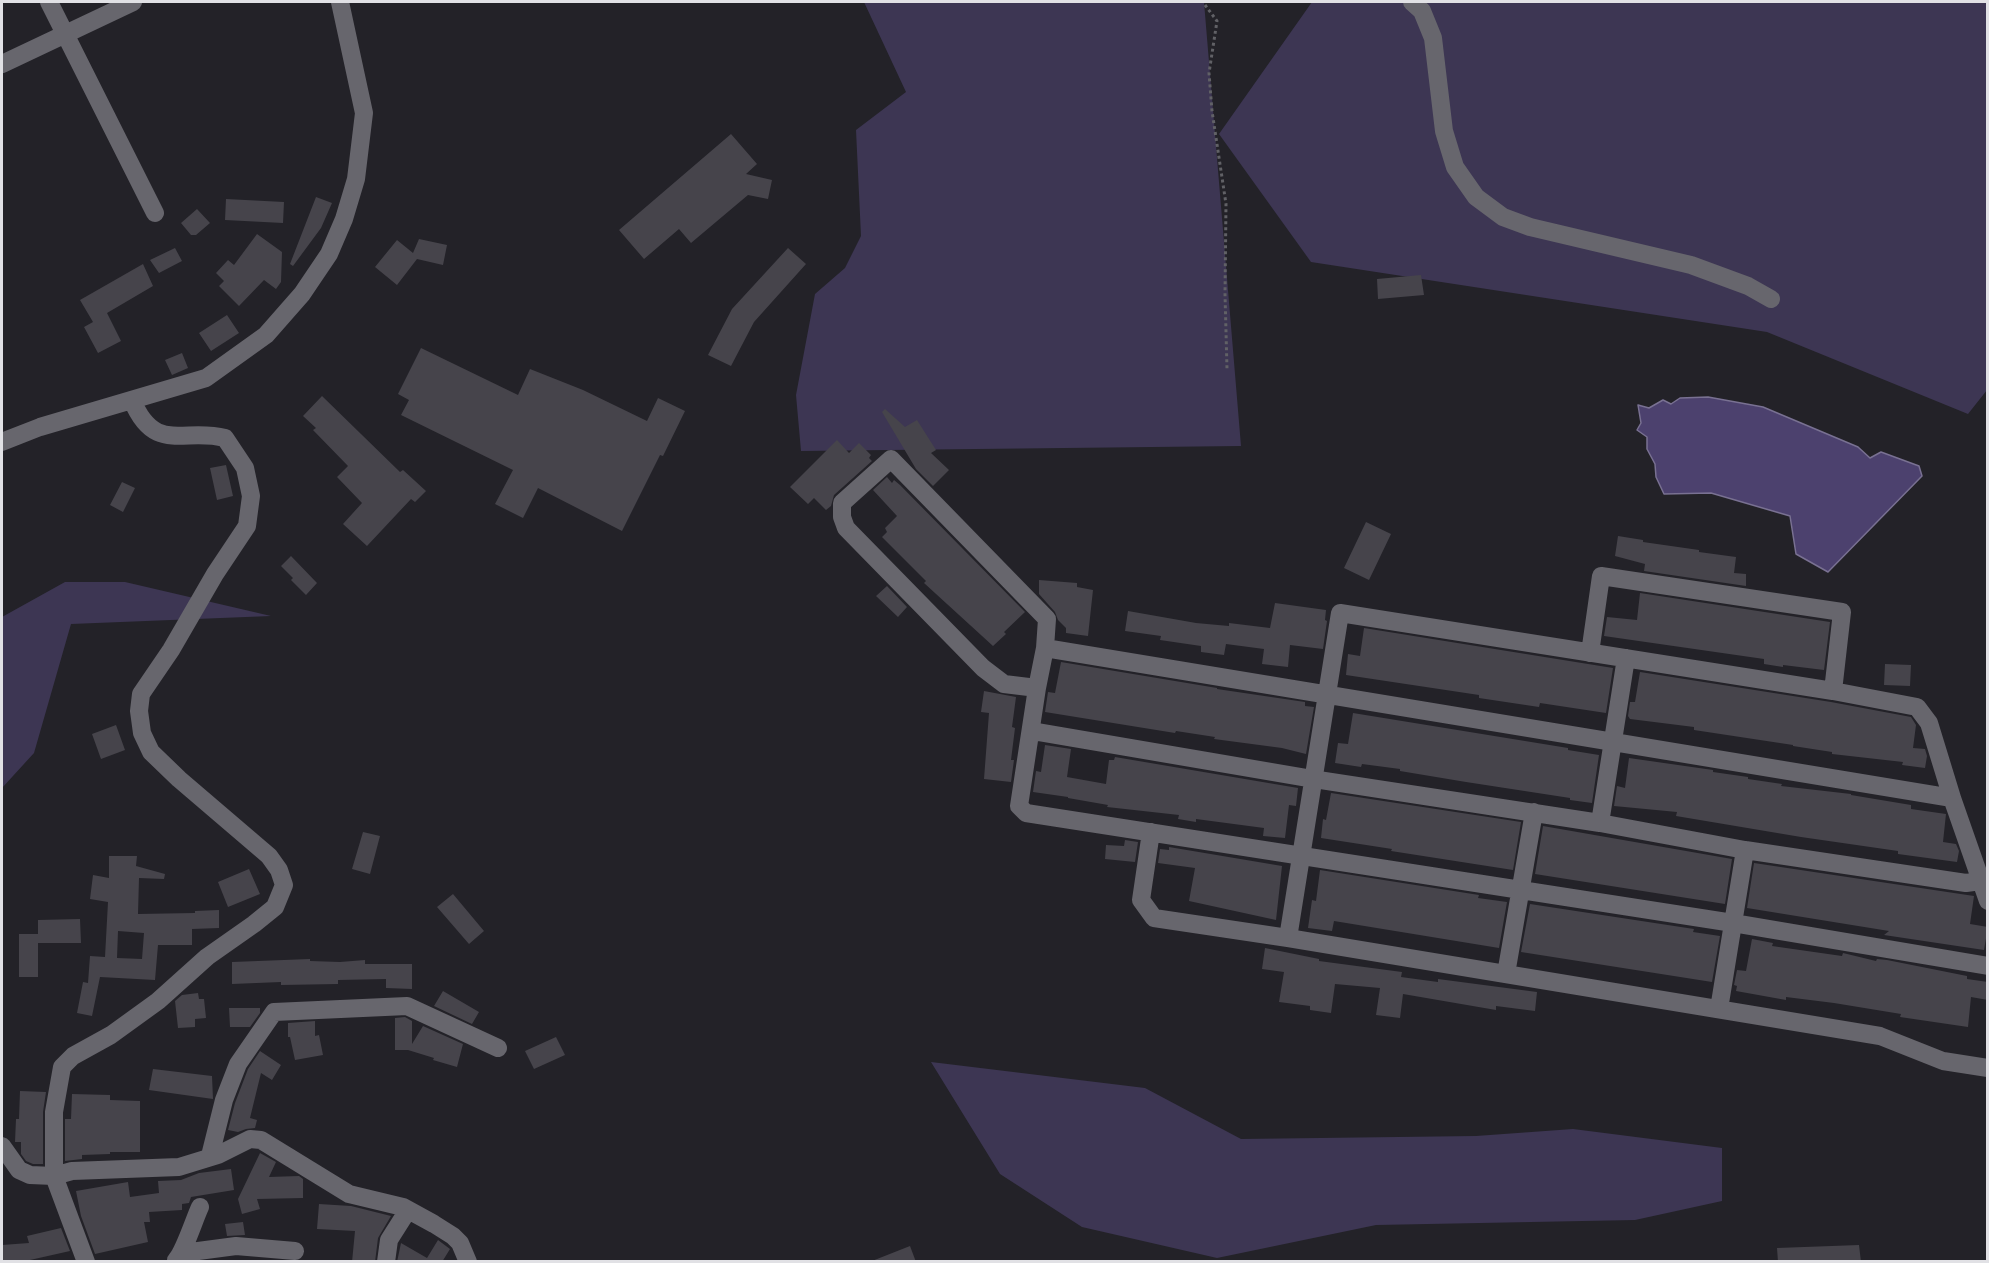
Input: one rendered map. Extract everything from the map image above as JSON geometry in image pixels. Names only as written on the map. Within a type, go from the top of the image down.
[{"type":"street","points":[[49,2],[155,213]]},
{"type":"street","points":[[2,64],[133,2]]},
{"type":"street","points":[[2,442],[40,427],[206,378],[266,335],[302,294],[329,254],[344,219],[357,179],[364,113],[340,2]]},
{"type":"street","points":[[1412,2],[1422,11],[1432,38],[1444,131],[1455,167],[1476,197],[1503,217],[1530,227],[1691,265],[1748,286],[1771,299]]},
{"type":"street","points":[[86,1262],[54,1176],[54,1112],[62,1067],[73,1056],[111,1035],[149,1008],[207,957],[275,907],[284,885],[279,870],[269,856],[151,753],[142,733],[139,711],[141,694],[171,650],[215,574],[247,526],[251,496],[245,468],[225,438],[212,435],[166,436],[149,427],[136,410],[132,400]]},
{"type":"street","points":[[1036,688],[1004,684],[983,668],[846,528],[842,517],[842,503],[891,459],[1047,619],[1046,648],[1036,688],[1032,731],[1019,806],[1026,813],[1300,854],[1988,966]]},
{"type":"street","points":[[1590,653],[1601,576],[1842,612],[1833,691]]},
{"type":"street","points":[[1288,938],[1340,613],[1833,691],[1917,707],[1929,723],[1988,901]]},
{"type":"street","points":[[1046,648],[1952,798]]},
{"type":"street","points":[[1600,823],[1626,658]]},
{"type":"street","points":[[1032,731],[1313,779],[1600,823],[1745,850],[1966,883],[1981,881]]},
{"type":"street","points":[[1506,974],[1534,812]]},
{"type":"street","points":[[1151,832],[1141,900],[1154,918],[1880,1036],[1943,1061],[1988,1068]]},
{"type":"street","points":[[1719,1009],[1745,850]]},
{"type":"street","points":[[210,1156],[224,1100],[238,1064],[274,1012],[407,1006],[498,1048]]},
{"type":"street","points":[[2,1146],[19,1170],[30,1175],[54,1176],[72,1171],[179,1167],[218,1155],[250,1139],[261,1140],[349,1194],[408,1210],[453,1236],[460,1243],[468,1262]]},
{"type":"street","points":[[200,1207],[183,1245],[180,1259],[236,1246],[295,1251]]},
{"type":"street","points":[[386,1262],[388,1240],[408,1210]]},
{"type":"path","points":[[1205,4],[1217,21],[1209,73],[1212,111],[1226,204],[1227,369]]},
{"type":"shaded area","points":[[864,2],[1204,2],[1241,446],[801,451],[796,395],[815,294],[845,268],[861,236],[856,130],[906,92]]},
{"type":"shaded area","points":[[1312,2],[1987,2],[1987,390],[1968,414],[1767,332],[1311,262],[1219,134]]},
{"type":"shaded area","points":[[1708,397],[1763,407],[1858,447],[1870,458],[1881,452],[1919,466],[1922,476],[1828,572],[1796,554],[1790,516],[1711,493],[1664,494],[1656,477],[1655,464],[1647,449],[1647,437],[1637,430],[1641,423],[1638,405],[1649,408],[1663,400],[1671,404],[1680,398]]},
{"type":"shaded area","points":[[65,582],[125,582],[271,616],[71,624],[34,753],[2,788],[2,617]]},
{"type":"shaded area","points":[[931,1062],[1145,1088],[1241,1139],[1476,1136],[1573,1129],[1722,1148],[1722,1201],[1635,1220],[1376,1225],[1217,1258],[1082,1227],[1000,1174]]},
{"type":"building","points":[[731,134],[757,164],[746,174],[772,180],[768,199],[748,195],[691,243],[679,229],[644,259],[619,230]]},
{"type":"building","points":[[316,197],[332,203],[321,228],[293,266],[290,264]]},
{"type":"building","points":[[226,199],[284,202],[283,223],[225,220]]},
{"type":"building","points":[[197,209],[210,223],[196,235],[191,235],[181,223]]},
{"type":"building","points":[[257,234],[282,252],[281,282],[276,289],[264,280],[239,306],[219,286],[224,281],[216,273],[228,260],[234,265]]},
{"type":"building","points":[[419,239],[447,245],[443,265],[417,259],[397,285],[375,267],[397,240],[413,253]]},
{"type":"building","points":[[175,248],[182,261],[159,273],[150,260]]},
{"type":"building","points":[[788,248],[806,264],[754,322],[731,366],[708,355],[732,309]]},
{"type":"building","points":[[143,264],[153,286],[107,313],[121,341],[98,353],[84,327],[93,322],[80,300]]},
{"type":"building","points":[[1421,275],[1424,295],[1378,299],[1377,279]]},
{"type":"building","points":[[227,315],[239,333],[211,351],[199,333]]},
{"type":"building","points":[[421,348],[518,395],[530,369],[583,390],[647,421],[658,398],[685,411],[622,531],[538,488],[523,518],[495,504],[513,470],[401,415],[409,400],[398,394]]},
{"type":"building","points":[[182,353],[188,368],[172,375],[165,360]]},
{"type":"building","points":[[322,396],[400,472],[403,470],[426,491],[415,502],[411,499],[367,546],[343,524],[362,503],[337,477],[348,466],[313,430],[316,428],[303,416]]},
{"type":"building","points":[[885,409],[905,427],[917,420],[936,450],[931,453],[949,470],[933,486],[916,469],[882,412]]},
{"type":"building","points":[[837,440],[849,453],[859,443],[871,455],[869,458],[872,461],[834,495],[831,506],[826,510],[814,498],[808,504],[790,487]]},
{"type":"building","points":[[226,465],[233,496],[217,500],[210,468]]},
{"type":"building","points":[[887,477],[892,483],[894,480],[900,485],[1025,612],[993,646],[924,583],[926,581],[882,537],[887,532],[885,528],[897,516],[873,490]]},
{"type":"building","points":[[122,482],[135,488],[123,512],[110,505]]},
{"type":"building","points":[[1366,522],[1391,534],[1369,580],[1344,568]]},
{"type":"building","points":[[1618,536],[1736,557],[1734,573],[1746,574],[1746,586],[1644,571],[1645,564],[1615,556]]},
{"type":"building","points":[[291,556],[317,583],[306,595],[281,566]]},
{"type":"building","points":[[1039,580],[1077,583],[1077,587],[1093,590],[1088,636],[1066,633],[1066,628],[1058,620],[1055,612],[1039,594]]},
{"type":"building","points":[[887,586],[907,607],[898,617],[876,596]]},
{"type":"building","points":[[1640,593],[1830,622],[1824,670],[1783,665],[1783,667],[1764,664],[1764,659],[1604,636],[1607,617],[1637,620]]},
{"type":"building","points":[[1275,603],[1326,610],[1325,620],[1327,621],[1323,649],[1290,645],[1288,667],[1262,664],[1264,649],[1226,644],[1224,655],[1201,652],[1201,646],[1160,640],[1161,636],[1125,631],[1128,611],[1196,623],[1229,626],[1229,623],[1270,628]]},
{"type":"building","points":[[1364,628],[1613,668],[1606,713],[1540,703],[1539,707],[1479,698],[1479,695],[1346,675],[1348,654],[1360,656]]},
{"type":"building","points":[[1061,662],[1305,702],[1305,706],[1314,707],[1306,754],[1282,748],[1214,739],[1215,737],[1176,731],[1175,733],[1045,712],[1048,692],[1055,693]]},
{"type":"building","points":[[1885,664],[1911,665],[1910,686],[1884,685]]},
{"type":"building","points":[[1640,672],[1911,717],[1916,725],[1913,748],[1925,749],[1927,756],[1925,768],[1902,765],[1903,762],[1832,754],[1832,752],[1793,745],[1694,730],[1694,727],[1630,719],[1628,716],[1630,702],[1635,702]]},
{"type":"building","points":[[984,691],[1016,697],[1012,727],[1015,728],[1011,782],[984,779],[989,713],[981,712]]},
{"type":"building","points":[[1353,713],[1599,755],[1592,803],[1400,771],[1400,769],[1335,763],[1338,743],[1348,744]]},
{"type":"building","points":[[116,725],[125,750],[101,759],[92,734]]},
{"type":"building","points":[[1045,745],[1071,749],[1067,777],[1106,784],[1109,760],[1114,760],[1115,757],[1298,788],[1296,806],[1289,805],[1285,838],[1263,836],[1264,828],[1196,819],[1196,822],[1178,819],[1179,815],[1107,807],[1108,805],[1033,792],[1036,771],[1041,772]]},
{"type":"building","points":[[1629,758],[1713,770],[1713,772],[1782,784],[1781,786],[1851,794],[1911,805],[1911,809],[1946,814],[1943,842],[1956,844],[1959,851],[1957,862],[1676,816],[1677,812],[1614,806],[1617,786],[1625,788]]},
{"type":"building","points":[[1331,793],[1521,822],[1513,870],[1321,838],[1323,819],[1326,820]]},
{"type":"building","points":[[1543,826],[1732,859],[1725,904],[1535,874]]},
{"type":"building","points":[[363,832],[380,836],[370,874],[352,869]]},
{"type":"building","points":[[1125,840],[1138,842],[1135,862],[1105,859],[1106,845],[1124,846]]},
{"type":"building","points":[[1169,847],[1282,866],[1276,920],[1189,901],[1195,868],[1158,863],[1160,849],[1169,850]]},
{"type":"building","points":[[109,856],[137,856],[136,866],[165,874],[164,879],[139,878],[138,914],[195,913],[195,911],[219,910],[219,928],[192,929],[192,945],[158,945],[155,980],[100,977],[92,1016],[77,1013],[83,982],[88,983],[90,956],[105,957],[108,902],[90,899],[93,875],[109,878]],"holes":[[[118,931],[144,933],[142,959],[117,958]]]},
{"type":"building","points":[[1754,863],[1974,896],[1970,924],[1988,927],[1984,950],[1884,935],[1889,931],[1747,908]]},
{"type":"building","points":[[249,869],[260,894],[228,907],[218,882]]},
{"type":"building","points":[[1320,870],[1479,895],[1478,898],[1507,902],[1499,948],[1334,921],[1332,931],[1308,928],[1312,900],[1316,901]]},
{"type":"building","points":[[453,894],[484,931],[469,944],[437,907]]},
{"type":"building","points":[[1530,904],[1694,929],[1693,932],[1720,936],[1712,982],[1521,952]]},
{"type":"building","points":[[80,919],[81,943],[38,943],[38,920]]},
{"type":"building","points":[[19,934],[38,934],[38,977],[19,977]]},
{"type":"building","points":[[1752,939],[1773,943],[1772,946],[1842,956],[1843,953],[1876,961],[1877,959],[1887,960],[1967,976],[1967,979],[1988,982],[1988,1000],[1971,997],[1968,1027],[1900,1017],[1901,1014],[1834,1003],[1786,997],[1786,1000],[1736,991],[1737,986],[1734,985],[1737,970],[1746,971]]},
{"type":"building","points":[[1265,948],[1319,959],[1319,961],[1402,972],[1401,977],[1438,982],[1438,979],[1537,992],[1535,1011],[1496,1006],[1496,1010],[1403,994],[1400,1018],[1376,1015],[1380,988],[1335,984],[1331,1013],[1310,1010],[1310,1006],[1279,1002],[1284,972],[1262,969]]},
{"type":"building","points":[[310,959],[310,961],[340,962],[365,960],[365,964],[412,964],[412,989],[386,988],[386,979],[338,980],[338,984],[281,985],[281,982],[232,984],[232,962]]},
{"type":"building","points":[[443,991],[479,1012],[472,1024],[434,1006]]},
{"type":"building","points":[[198,993],[199,999],[204,999],[206,1018],[195,1019],[195,1027],[178,1028],[175,1001],[182,995]]},
{"type":"building","points":[[229,1008],[260,1008],[260,1013],[250,1027],[230,1027]]},
{"type":"building","points":[[405,1017],[412,1021],[412,1044],[423,1026],[463,1044],[457,1067],[408,1050],[395,1050],[395,1018]]},
{"type":"building","points":[[315,1021],[315,1036],[319,1035],[323,1055],[295,1060],[290,1037],[288,1037],[288,1023]]},
{"type":"building","points":[[556,1037],[565,1055],[534,1069],[525,1051]]},
{"type":"building","points":[[260,1051],[281,1065],[272,1080],[261,1073],[250,1118],[257,1120],[255,1128],[238,1132],[228,1130],[248,1069]]},
{"type":"building","points":[[153,1069],[212,1076],[213,1099],[149,1090]]},
{"type":"building","points":[[20,1091],[46,1092],[43,1112],[43,1164],[26,1161],[21,1154],[21,1142],[15,1142]]},
{"type":"building","points":[[72,1094],[110,1095],[110,1100],[140,1101],[140,1152],[82,1155],[82,1159],[65,1161],[65,1119],[71,1119]]},
{"type":"building","points":[[260,1153],[276,1162],[269,1177],[299,1176],[303,1179],[303,1198],[257,1199],[260,1209],[242,1214],[238,1199]]},
{"type":"building","points":[[231,1169],[234,1190],[191,1197],[189,1203],[182,1204],[182,1210],[149,1212],[150,1222],[144,1222],[148,1242],[95,1254],[81,1216],[76,1191],[128,1182],[130,1197],[159,1193],[158,1181],[181,1180],[199,1173]]},
{"type":"building","points":[[319,1204],[351,1206],[391,1216],[378,1238],[375,1262],[352,1262],[355,1231],[317,1229]]},
{"type":"building","points":[[243,1222],[245,1235],[227,1236],[225,1224]]},
{"type":"building","points":[[61,1228],[70,1251],[30,1260],[30,1262],[2,1262],[2,1245],[29,1243],[27,1236]]},
{"type":"building","points":[[438,1240],[450,1249],[442,1262],[397,1262],[401,1243],[427,1258]]},
{"type":"building","points":[[1859,1245],[1861,1262],[1778,1262],[1777,1248]]},
{"type":"building","points":[[910,1246],[916,1262],[872,1262],[872,1261]]}]
